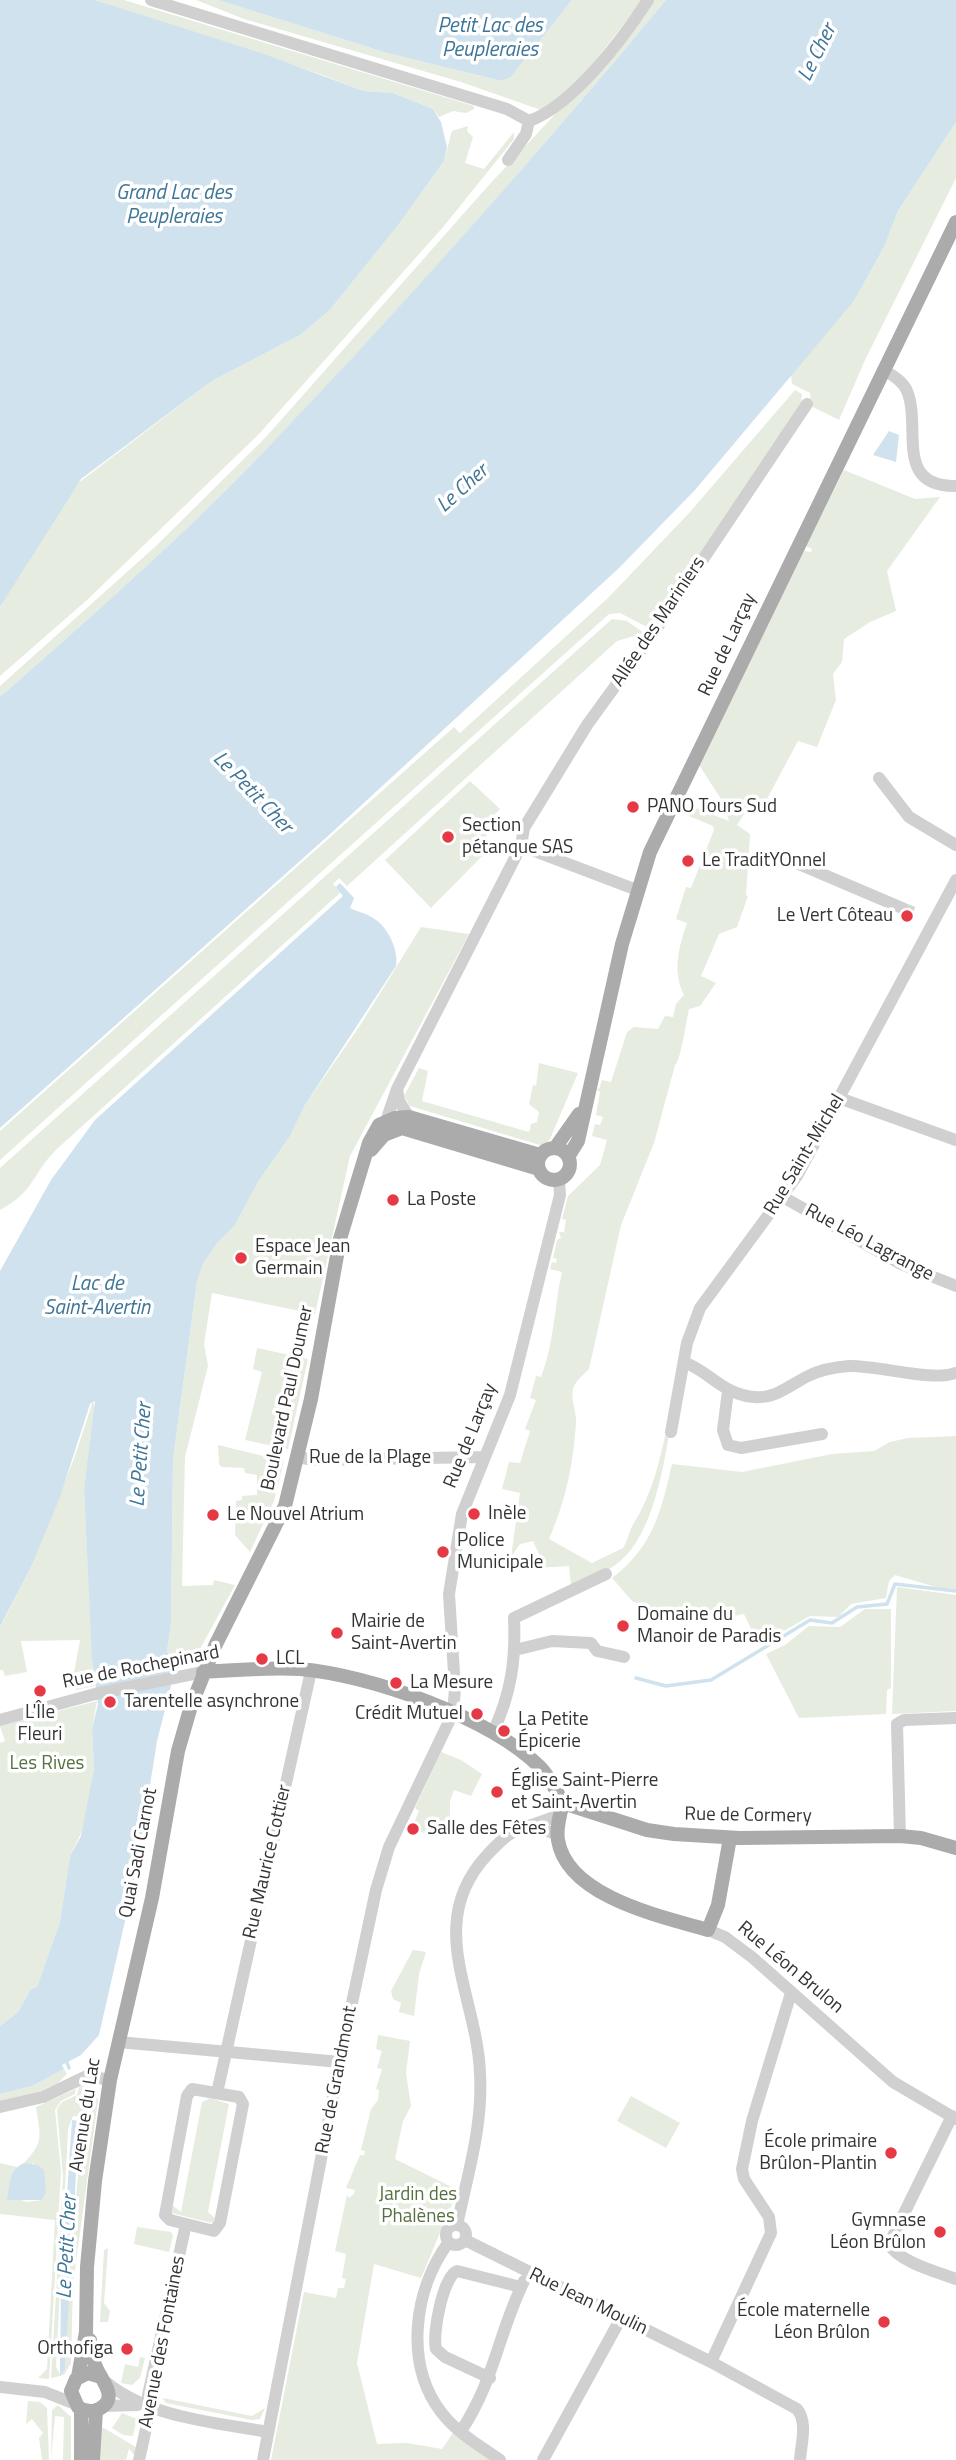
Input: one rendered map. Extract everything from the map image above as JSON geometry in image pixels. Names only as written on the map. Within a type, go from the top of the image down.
[{"type":"main road","name":"Rue de Larçay","points":[[584,1103],[637,890],[663,825],[956,222]]},
{"type":"main road","points":[[540,1162],[566,1136],[584,1103]]},
{"type":"main road","points":[[540,1162],[545,1177],[559,1178],[568,1171],[568,1157],[578,1140],[584,1103]]},
{"type":"main road","points":[[386,1121],[409,1117],[540,1162]]},
{"type":"main road","name":"Boulevard Paul Doumer","points":[[203,1672],[279,1519],[298,1457],[340,1238],[374,1131],[386,1121]]},
{"type":"main road","points":[[365,1160],[378,1140],[391,1130],[401,1128],[540,1162]]},
{"type":"main road","points":[[555,1148],[568,1157]]},
{"type":"main road","name":"Rue de Rochepinard","points":[[203,1672],[310,1671],[411,1696],[453,1713]]},
{"type":"main road","name":"Quai Sadi Carnot","points":[[118,2042],[152,1898],[178,1751],[203,1672]]},
{"type":"main road","points":[[453,1713],[493,1732],[541,1768],[561,1809]]},
{"type":"main road","name":"Rue de Cormery","points":[[561,1809],[647,1830],[730,1838],[900,1836],[921,1838],[956,1848]]},
{"type":"main road","name":"Rue Léon Brulon","points":[[561,1809],[558,1835],[567,1863],[576,1874],[604,1893],[643,1910],[708,1930]]},
{"type":"main road","points":[[708,1930],[718,1905],[730,1838]]},
{"type":"main road","name":"Avenue du Lac","points":[[77,2378],[87,2321],[89,2239],[110,2080],[118,2042]]},
{"type":"main road","name":"Avenue du Lac","points":[[87,2321],[94,2364],[104,2380]]},
{"type":"main road","points":[[81,2460],[78,2406],[71,2391],[77,2378],[88,2373],[104,2380],[109,2395],[99,2408],[93,2460]]},
{"type":"main road","points":[[78,2406],[99,2408]]},
{"type":"street","points":[[151,0],[507,109],[529,121]]},
{"type":"street","points":[[529,121],[556,108],[574,93],[648,0]]},
{"type":"street","points":[[508,160],[526,134],[529,121]]},
{"type":"street","points":[[883,370],[898,379],[908,391],[913,452],[918,467],[935,483],[956,486]]},
{"type":"street","name":"Allée des Mariniers","points":[[386,1121],[397,1089],[521,846],[530,818],[587,725],[653,634],[807,404]]},
{"type":"street","points":[[879,778],[890,788],[909,817],[956,845]]},
{"type":"street","points":[[521,846],[637,890]]},
{"type":"street","points":[[775,861],[788,859],[902,908]]},
{"type":"street","name":"Rue Saint-Michel","points":[[671,1432],[693,1326],[710,1290],[783,1197],[956,880]]},
{"type":"street","points":[[397,1089],[399,1101],[409,1117]]},
{"type":"street","points":[[839,1098],[956,1140]]},
{"type":"street","name":"Rue de Larçay","points":[[453,1713],[456,1689],[449,1594],[462,1514],[510,1395],[560,1195],[559,1178]]},
{"type":"street","name":"Rue Léo Lagrange","points":[[783,1197],[901,1264],[956,1286]]},
{"type":"street","points":[[684,1362],[728,1391],[752,1397],[770,1397],[817,1373],[850,1366],[943,1376],[955,1373]]},
{"type":"street","points":[[728,1391],[723,1436],[733,1447],[822,1434]]},
{"type":"street","name":"Rue de la Plage","points":[[298,1457],[313,1460],[483,1457]]},
{"type":"street","points":[[493,1732],[514,1672],[514,1618],[606,1574]]},
{"type":"street","points":[[515,1650],[552,1641],[591,1643],[597,1651],[624,1657]]},
{"type":"street","name":"Rue Maurice Cottier","points":[[217,2093],[310,1671]]},
{"type":"street","name":"Rue de Rochepinard","points":[[0,1720],[95,1694],[203,1672]]},
{"type":"street","name":"Rue de Grandmont","points":[[263,2460],[372,1905],[389,1847],[453,1713]]},
{"type":"street","points":[[900,1836],[897,1724],[905,1720],[956,1718]]},
{"type":"street","points":[[500,2460],[461,2431],[441,2412],[426,2388],[418,2347],[424,2292],[449,2243],[447,2231],[457,2225],[476,2152],[481,2110],[477,2040],[456,1951],[457,1918],[464,1893],[481,1862],[508,1835],[561,1809]]},
{"type":"street","points":[[532,1825],[558,1835]]},
{"type":"street","name":"Rue Léon Brulon","points":[[708,1930],[736,1944],[892,2082],[954,2118]]},
{"type":"street","points":[[711,2362],[771,2233],[769,2217],[744,2179],[742,2169],[752,2120],[792,1993]]},
{"type":"street","points":[[118,2042],[340,2062]]},
{"type":"street","points":[[0,2107],[43,2097],[87,2076],[110,2080]]},
{"type":"street","points":[[192,2089],[217,2093],[239,2097],[243,2104],[220,2223],[214,2231],[170,2220],[164,2211],[187,2096],[192,2089]]},
{"type":"street","points":[[954,2118],[889,2244],[893,2250],[905,2257],[956,2279]]},
{"type":"street","name":"Avenue des Fontaines","points":[[139,2460],[149,2406],[148,2395],[186,2224]]},
{"type":"street","points":[[449,2243],[458,2246],[465,2240],[465,2231],[457,2225]]},
{"type":"street","name":"Rue Jean Moulin","points":[[465,2240],[711,2362],[797,2409],[803,2415],[800,2460]]},
{"type":"street","points":[[490,2378],[445,2357],[436,2349],[435,2338],[447,2281],[457,2272],[521,2287]]},
{"type":"street","points":[[461,2431],[490,2378],[506,2318],[528,2273]]},
{"type":"street","points":[[543,2460],[621,2318]]},
{"type":"street","points":[[0,2388],[59,2387],[77,2378]]},
{"type":"street","points":[[104,2380],[149,2406]]},
{"type":"street","points":[[25,2389],[59,2396],[78,2406]]},
{"type":"street","points":[[99,2408],[120,2404],[149,2406],[268,2432]]},
{"type":"green space","points":[[95,0],[124,0],[474,106],[474,109],[466,113],[453,111],[439,117],[433,109],[393,93],[364,91]]},
{"type":"green space","points":[[196,0],[218,0],[387,53],[502,81],[511,77],[572,0],[643,0],[575,86],[541,110],[461,82],[244,19]]},
{"type":"green space","points":[[652,0],[666,0],[566,119],[359,351],[192,523],[0,697],[0,686],[157,545],[266,437],[488,186],[604,62]]},
{"type":"green space","points":[[956,122],[956,178],[865,360],[839,420],[811,406],[810,393],[792,384],[791,375],[854,301],[884,247],[898,211]]},
{"type":"green space","points":[[468,126],[467,131],[473,137],[465,163],[484,169],[514,132],[514,139],[444,226],[259,434],[87,600],[0,676],[0,607],[73,487],[212,381],[300,335],[329,311],[399,224],[444,161],[452,131]]},
{"type":"green space","points":[[795,390],[802,394],[801,405],[651,629],[620,613],[609,614],[0,1160],[0,1131],[454,727],[460,733],[609,597],[690,512]]},
{"type":"green space","points":[[844,470],[915,499],[940,497],[887,571],[896,611],[870,622],[844,639],[842,662],[833,674],[836,700],[817,747],[798,741],[760,812],[750,805],[737,825],[750,834],[748,896],[737,927],[719,934],[701,976],[716,983],[700,1006],[689,1009],[681,1049],[654,1143],[621,1225],[589,1369],[573,1390],[576,1423],[571,1468],[549,1539],[592,1563],[623,1548],[651,1489],[667,1426],[670,1428],[664,1461],[648,1519],[630,1551],[608,1570],[571,1586],[569,1566],[535,1568],[540,1556],[533,1541],[520,1544],[511,1557],[520,1493],[502,1489],[509,1462],[520,1463],[530,1431],[525,1429],[536,1400],[530,1398],[536,1376],[541,1377],[546,1364],[562,1272],[550,1269],[552,1262],[556,1263],[557,1259],[553,1258],[557,1240],[561,1238],[559,1232],[564,1232],[566,1220],[562,1219],[568,1196],[600,1165],[607,1140],[592,1136],[595,1124],[600,1125],[603,1117],[596,1115],[600,1092],[595,1088],[599,1089],[602,1080],[611,1082],[627,1032],[634,1027],[658,1029],[665,1016],[673,1017],[676,1004],[684,995],[678,968],[679,950],[687,923],[676,919],[686,887],[691,888],[714,830],[713,826],[689,816],[693,807],[729,821],[723,802],[699,765],[804,551],[811,552],[812,549],[806,546]]},
{"type":"green space","points":[[612,619],[627,621],[644,633],[617,641],[347,886],[339,878],[333,884],[341,892],[58,1148],[28,1188],[0,1210],[0,1168]]},
{"type":"green space","name":"Section pétanque SAS","points":[[470,781],[500,809],[485,824],[488,850],[431,908],[385,860]]},
{"type":"green space","points":[[421,927],[469,934],[350,1156],[315,1314],[212,1293],[204,1344],[208,1366],[185,1457],[182,1586],[213,1585],[214,1580],[235,1585],[195,1658],[187,1665],[174,1667],[167,1651],[171,1624],[173,1459],[197,1282],[203,1264],[218,1242],[235,1225],[258,1182],[290,1136],[305,1105],[361,1024]]},
{"type":"green space","points":[[539,1063],[578,1073],[550,1139],[543,1146],[410,1106],[404,1096],[419,1068],[428,1071],[422,1101],[529,1132],[531,1124],[537,1122],[539,1112],[529,1104],[533,1085],[536,1086]]},
{"type":"green space","points":[[257,1348],[308,1359],[288,1449],[245,1440],[262,1372],[253,1369]]},
{"type":"green space","points":[[93,1401],[96,1412],[84,1489],[94,1686],[76,1690],[73,1678],[80,1640],[21,1641],[27,1672],[5,1676],[3,1670],[0,1670],[0,1628],[32,1565],[75,1456]]},
{"type":"green space","points":[[956,1436],[956,1589],[939,1588],[895,1575],[889,1581],[886,1598],[851,1604],[838,1617],[810,1616],[759,1645],[744,1614],[700,1622],[669,1616],[632,1601],[612,1578],[626,1566],[646,1541],[659,1513],[672,1464],[742,1472],[832,1454],[874,1451],[890,1442],[908,1438]]},
{"type":"green space","points":[[218,1445],[284,1461],[274,1501],[250,1552],[235,1535],[236,1501],[242,1500],[242,1496],[257,1495],[257,1475],[245,1473],[244,1468],[222,1467],[219,1464]]},
{"type":"green space","points":[[897,1587],[956,1595],[956,1711],[892,1714]]},
{"type":"green space","points":[[865,1609],[891,1609],[891,1688],[887,1690],[886,1714],[799,1718],[766,1654],[785,1645],[809,1626],[840,1627]]},
{"type":"green space","name":"Les Rives","points":[[97,1701],[92,1729],[94,1769],[84,1827],[70,1856],[60,1922],[37,1987],[31,1989],[18,2012],[0,2026],[0,1743],[5,1741],[0,1726]]},
{"type":"green space","points":[[441,1752],[461,1760],[482,1774],[471,1796],[454,1790],[450,1801],[450,1831],[441,1836],[420,1832],[420,1826],[413,1825],[419,1811],[415,1808]]},
{"type":"green space","points":[[413,1950],[426,1952],[419,1974],[414,2016],[399,2012],[401,2003],[393,1999],[391,1991]]},
{"type":"green space","name":"Jardin des Phalènes","points":[[378,2035],[410,2041],[406,2073],[411,2106],[403,2121],[395,2159],[458,2190],[421,2278],[374,2264],[357,2363],[377,2444],[407,2443],[442,2449],[453,2433],[489,2460],[271,2460],[304,2292],[336,2298],[338,2288],[344,2288],[346,2279],[342,2278],[346,2254],[335,2251],[347,2195],[349,2198],[355,2190],[346,2188],[360,2155],[364,2155],[365,2151],[361,2150],[371,2109],[378,2100],[379,2090],[376,2089],[382,2069],[377,2068],[382,2051],[376,2049]]},
{"type":"green space","points":[[64,2069],[67,2074],[58,2083],[36,2093],[0,2101],[0,2094],[32,2086]]},
{"type":"green space","points":[[86,2085],[96,2092],[98,2100],[73,2284],[71,2363],[64,2375],[51,2378],[63,2177],[57,2109],[62,2102],[77,2095],[79,2087]],"holes":[[[73,2116],[80,2117],[82,2131],[68,2284],[65,2370],[60,2374],[56,2367],[68,2129]]]},
{"type":"green space","points":[[76,2089],[75,2094],[61,2101],[55,2110],[61,2172],[49,2379],[38,2378],[47,2369],[55,2220],[0,2214],[0,2163],[17,2167],[10,2180],[9,2194],[26,2202],[42,2200],[46,2193],[33,2163],[29,2166],[24,2163],[38,2143],[36,2107]]},
{"type":"green space","points":[[631,2096],[680,2123],[666,2148],[617,2121]]},
{"type":"green space","points":[[210,2098],[229,2104],[208,2212],[216,2219],[212,2223],[171,2213],[172,2205],[181,2212],[202,2102]]},
{"type":"green space","points":[[137,2227],[171,2232],[173,2236],[169,2252],[134,2244]]},
{"type":"green space","points":[[108,2248],[104,2303],[110,2311],[108,2322],[100,2322],[104,2250]]},
{"type":"green space","points":[[140,2357],[145,2358],[140,2378],[132,2385],[121,2383],[125,2364],[138,2367]]},
{"type":"green space","points":[[160,2394],[163,2398],[252,2416],[265,2408],[260,2419],[252,2420],[166,2403]]},
{"type":"green space","points":[[28,2401],[40,2402],[47,2408],[49,2460],[42,2460],[39,2438],[43,2433],[32,2419],[26,2424]]},
{"type":"green space","points":[[58,2405],[71,2417],[71,2460],[63,2460],[64,2417],[55,2416],[51,2460],[52,2410]]},
{"type":"green space","points":[[122,2413],[137,2419],[133,2436],[123,2435],[112,2428]]},
{"type":"green space","points":[[102,2427],[136,2447],[135,2456],[129,2449],[126,2460],[96,2460]]},
{"type":"water","name":"Grand Lac des Peupleraies","points":[[0,0],[95,0],[261,53],[364,91],[393,93],[433,109],[441,122],[447,147],[444,161],[399,224],[329,311],[300,335],[212,381],[81,479],[0,607]]},
{"type":"water","name":"Petit Lac des Peupleraies","points":[[218,0],[572,0],[511,77],[502,81],[387,53]]},
{"type":"water","name":"Le Cher","points":[[666,0],[956,0],[956,122],[898,211],[884,247],[854,301],[695,490],[619,568],[328,836],[0,1128],[0,697],[160,553],[253,463],[464,235]]},
{"type":"water","points":[[889,431],[899,435],[896,462],[873,455]]},
{"type":"water","name":"Lac de Saint-Avertin","points":[[340,883],[354,898],[350,908],[373,918],[385,929],[394,948],[396,966],[305,1105],[290,1136],[258,1182],[235,1225],[218,1242],[203,1264],[197,1282],[173,1459],[171,1624],[167,1651],[171,1661],[171,1686],[157,1741],[136,1873],[99,2035],[81,2055],[62,2065],[64,2069],[32,2086],[0,2094],[0,2026],[18,2012],[31,1989],[37,1987],[60,1922],[70,1856],[81,1836],[94,1769],[92,1729],[98,1704],[92,1658],[84,1489],[95,1401],[90,1404],[60,1497],[32,1565],[0,1627],[0,1271],[51,1180],[95,1120],[343,896],[336,887]]},
{"type":"water","points":[[72,2120],[79,2121],[65,2370],[60,2375],[61,2283]]},
{"type":"water","points":[[24,2163],[37,2165],[44,2170],[46,2193],[42,2200],[7,2200],[12,2174]]},
{"type":"waterway","points":[[636,1678],[666,1686],[711,1680],[810,1620],[832,1623],[857,1607],[887,1604],[895,1584],[956,1591]]},
{"type":"waterway","name":"Le Petit Cher","points":[[66,2060],[69,2068]]},
{"type":"tunnel","points":[[902,908],[917,914]]},
{"type":"place","name":"PANO Tours Sud","points":[[633,807]]},
{"type":"place","name":"Section pétanque SAS","points":[[448,837]]},
{"type":"place","name":"Le TraditYOnnel","points":[[688,861]]},
{"type":"place","name":"Le Vert Côteau","points":[[907,916]]},
{"type":"place","name":"La Poste","points":[[393,1200]]},
{"type":"place","name":"Espace Jean Germain","points":[[241,1258]]},
{"type":"place","name":"Inèle","points":[[474,1514]]},
{"type":"place","name":"Le Nouvel Atrium","points":[[213,1515]]},
{"type":"place","name":"Police Municipale","points":[[443,1552]]},
{"type":"place","name":"Domaine du Manoir de Paradis","points":[[623,1626]]},
{"type":"place","name":"Mairie de Saint-Avertin","points":[[337,1633]]},
{"type":"place","name":"LCL","points":[[262,1659]]},
{"type":"place","name":"La Mesure","points":[[396,1683]]},
{"type":"place","name":"L'Île Fleuri","points":[[40,1691]]},
{"type":"place","name":"Tarentelle asynchrone","points":[[110,1702]]},
{"type":"place","name":"Crédit Mutuel","points":[[477,1714]]},
{"type":"place","name":"La Petite Épicerie","points":[[504,1731]]},
{"type":"place","name":"Église Saint-Pierre et Saint-Avertin","points":[[497,1792]]},
{"type":"place","name":"Salle des Fêtes","points":[[413,1829]]},
{"type":"place","name":"École primaire Brûlon-Plantin","points":[[891,2153]]},
{"type":"place","name":"Gymnase Léon Brûlon","points":[[940,2232]]},
{"type":"place","name":"École maternelle Léon Brûlon","points":[[884,2322]]},
{"type":"place","name":"Orthofiga","points":[[127,2349]]}]
